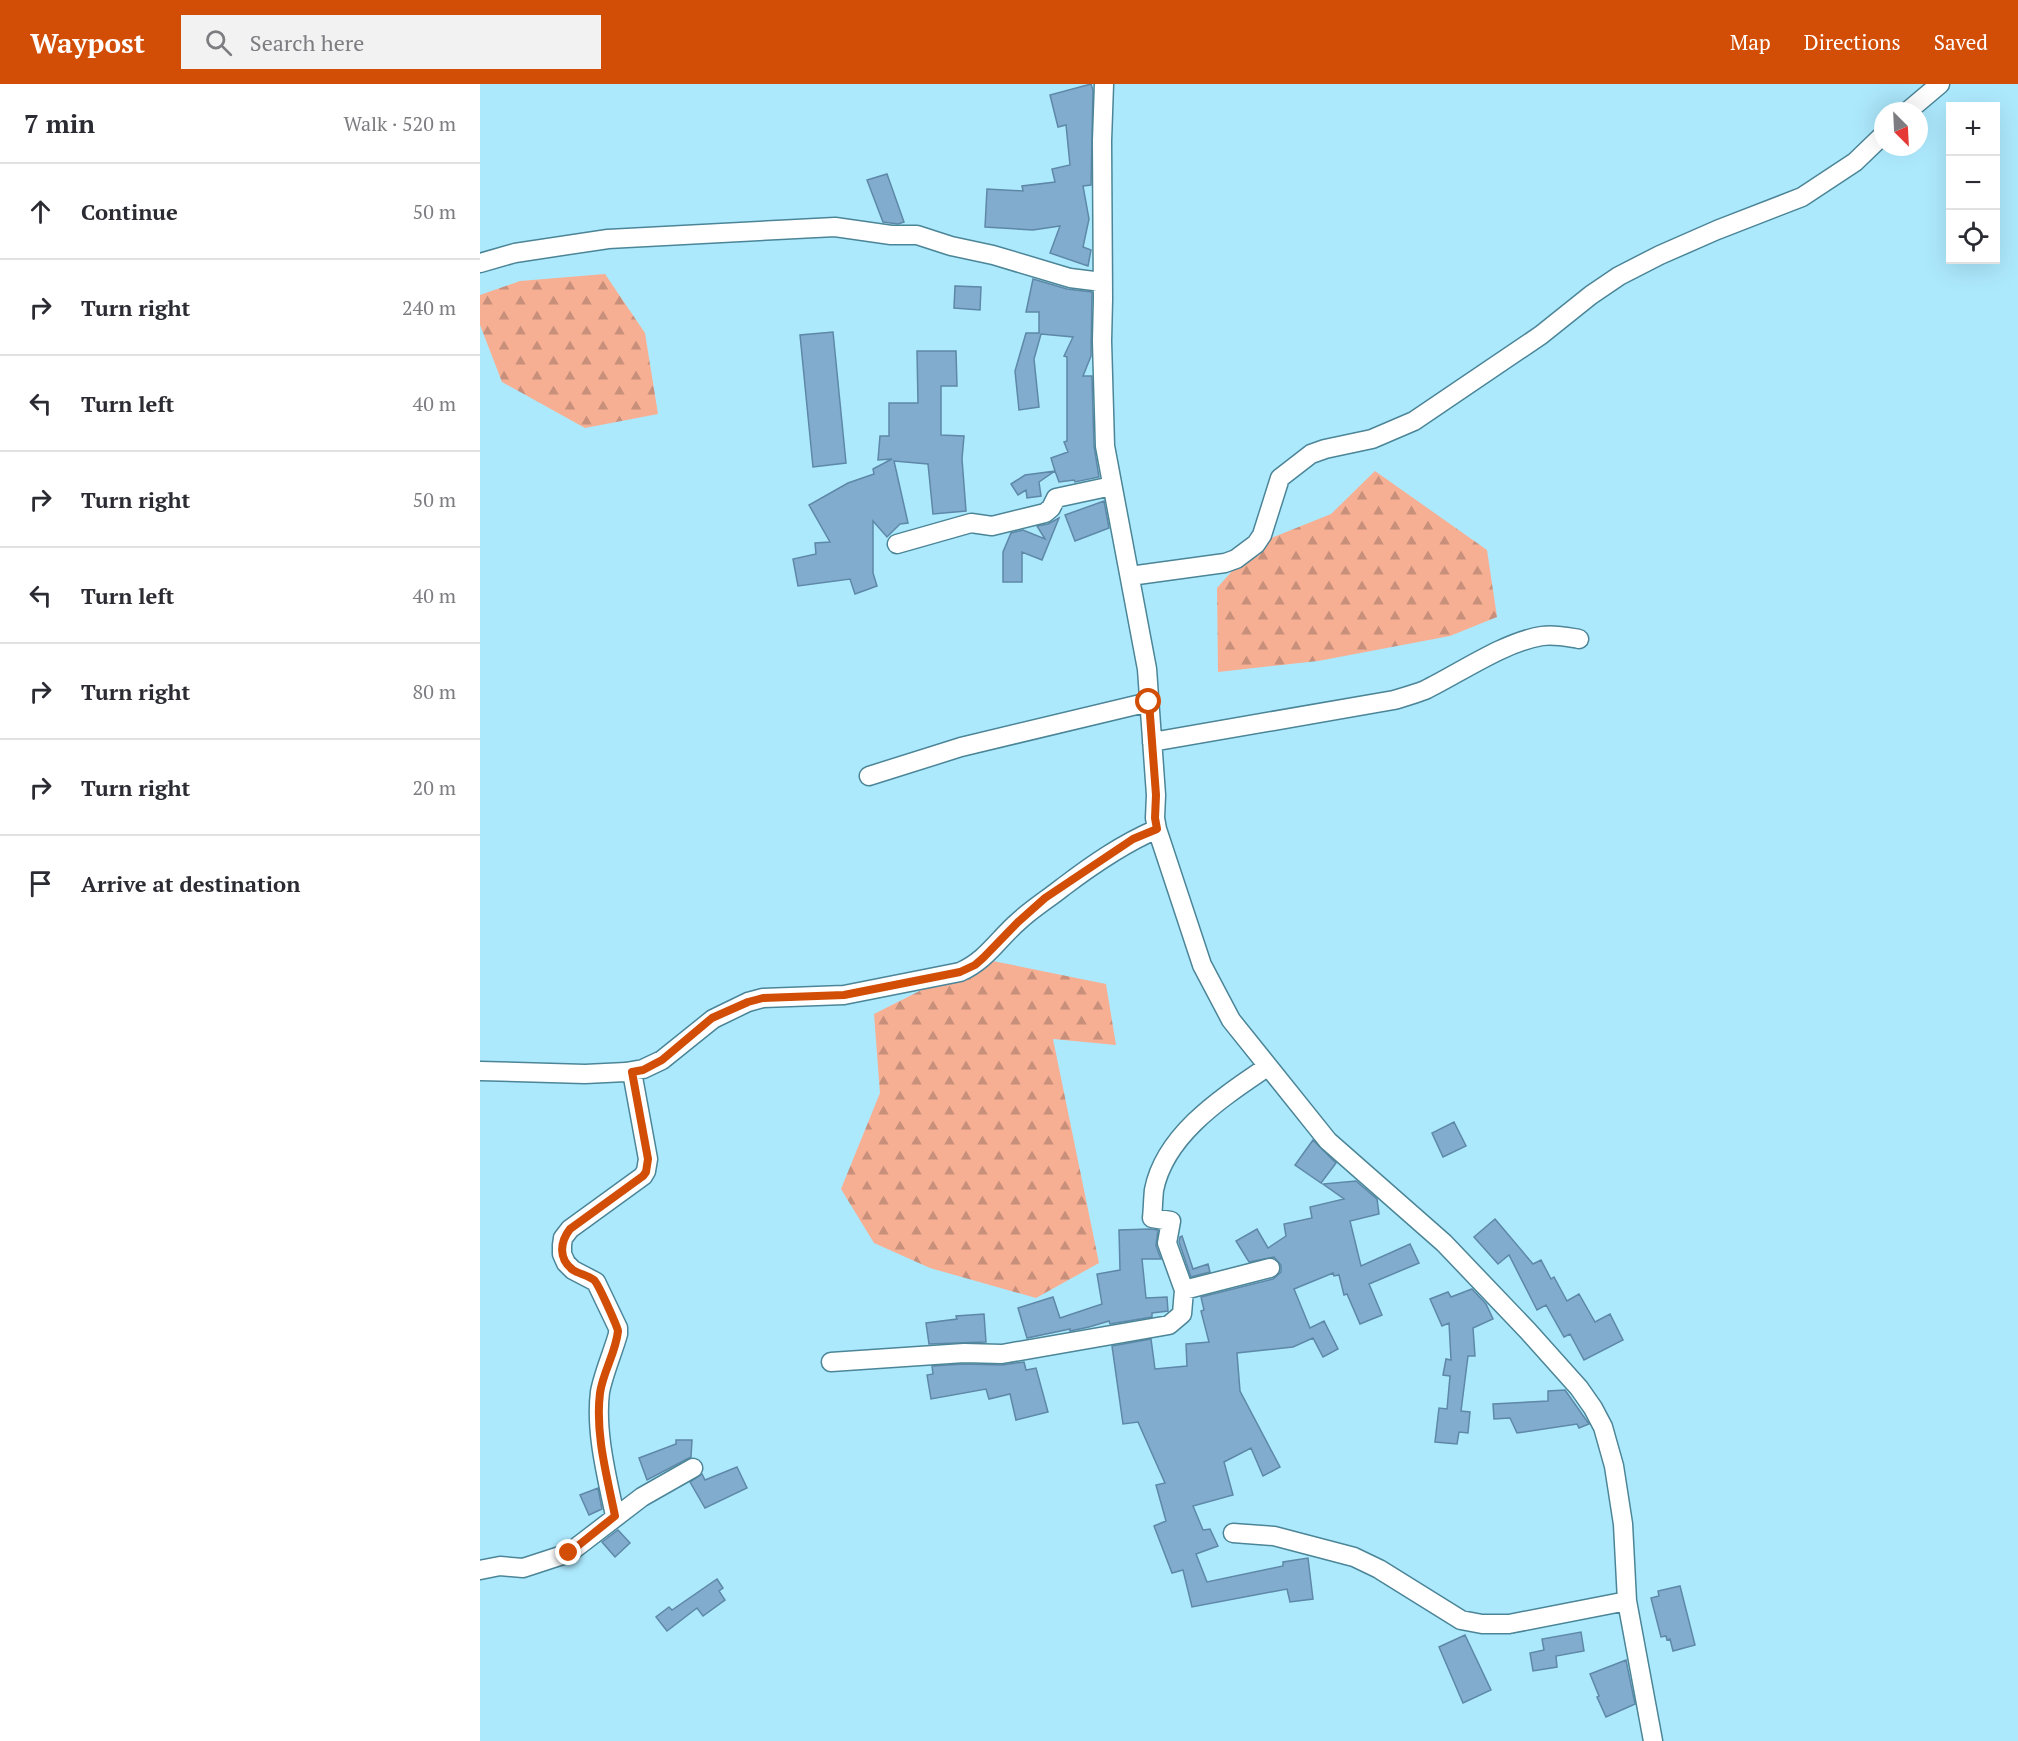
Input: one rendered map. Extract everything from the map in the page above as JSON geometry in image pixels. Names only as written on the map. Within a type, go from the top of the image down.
[{"type":"street","points":[[1104,84],[1102,141],[1104,446],[1147,669],[1157,829],[1202,965],[1231,1020],[1328,1141],[1444,1243],[1543,1347],[1579,1388],[1593,1408],[1603,1427],[1614,1466],[1623,1524],[1627,1602],[1653,1741]]},
{"type":"street","points":[[1919,102],[1940,84]]},
{"type":"street","points":[[1130,576],[1236,559],[1256,544],[1262,535],[1280,478],[1311,454],[1372,439],[1414,421],[1541,335],[1619,276],[1660,255],[1802,196],[1855,162],[1874,144]]},
{"type":"street","points":[[480,263],[515,253],[608,240],[835,227],[891,235],[917,235],[1070,278],[1102,282]]},
{"type":"street","points":[[897,544],[971,523],[992,526],[1045,513],[1051,508],[1056,498],[1112,486]]},
{"type":"street","points":[[1152,742],[1394,700],[1423,691],[1486,657],[1531,639],[1555,635],[1579,639]]},
{"type":"street","points":[[869,776],[961,747],[1149,702]]},
{"type":"street","points":[[480,1071],[585,1074],[643,1070],[662,1060],[712,1018],[748,1002],[763,998],[844,995],[960,972],[975,965],[1045,898],[1133,839],[1157,829]]},
{"type":"street","points":[[831,1362],[964,1353],[1002,1354],[1169,1325],[1182,1314],[1184,1290],[1167,1243],[1171,1221],[1152,1218],[1154,1189],[1165,1162],[1190,1125],[1228,1093],[1267,1067]]},
{"type":"street","points":[[615,1516],[602,1447],[600,1401],[601,1387],[618,1335],[618,1328],[596,1282],[573,1270],[566,1263],[562,1254],[562,1245],[563,1238],[570,1229],[646,1172],[648,1159],[632,1072]]},
{"type":"street","points":[[1184,1290],[1270,1268]]},
{"type":"street","points":[[480,1570],[500,1566],[523,1568],[564,1555],[642,1497],[693,1467]]},
{"type":"street","points":[[1233,1533],[1274,1536],[1354,1557],[1379,1569],[1461,1620],[1482,1624],[1509,1624],[1627,1602]]},
{"type":"green space","points":[[605,274],[645,333],[658,414],[585,428],[502,382],[480,325],[480,295],[520,281]]},
{"type":"green space","points":[[1375,471],[1487,550],[1497,617],[1450,636],[1318,661],[1218,672],[1217,588],[1256,544],[1331,514]]},
{"type":"green space","points":[[983,959],[1106,984],[1116,1045],[1053,1039],[1099,1263],[1036,1298],[930,1268],[874,1243],[841,1189],[880,1093],[874,1014]]},
{"type":"building","points":[[1091,84],[1093,90],[1091,185],[1083,186],[1089,219],[1083,247],[1091,250],[1088,266],[1050,253],[1060,226],[1033,230],[985,227],[987,189],[1023,191],[1022,186],[1055,182],[1052,169],[1070,165],[1066,125],[1058,127],[1050,95]]},
{"type":"building","points":[[887,174],[904,222],[898,224],[883,222],[867,180]]},
{"type":"building","points":[[1033,279],[1067,289],[1092,292],[1091,356],[1083,376],[1092,376],[1094,446],[1099,477],[1075,482],[1074,480],[1059,482],[1051,458],[1068,452],[1064,442],[1067,441],[1067,357],[1064,356],[1073,337],[1041,334],[1034,359],[1039,407],[1019,410],[1015,371],[1026,333],[1039,333],[1039,312],[1026,312]]},
{"type":"building","points":[[955,286],[981,287],[980,310],[954,308]]},
{"type":"building","points":[[833,332],[846,463],[813,467],[800,335]]},
{"type":"building","points":[[917,351],[956,351],[957,386],[941,386],[941,435],[964,436],[962,459],[966,511],[933,514],[928,464],[894,461],[908,523],[900,524],[887,537],[873,521],[873,573],[877,586],[855,594],[850,579],[798,586],[793,559],[816,554],[815,543],[830,542],[809,505],[848,483],[874,474],[873,469],[892,459],[878,460],[880,436],[889,436],[889,403],[918,403]]},
{"type":"building","points":[[1055,471],[1039,482],[1041,496],[1027,498],[1026,490],[1018,495],[1011,484],[1025,475]]},
{"type":"building","points":[[1104,501],[1109,528],[1075,541],[1065,515]]},
{"type":"building","points":[[1059,518],[1042,560],[1022,552],[1022,582],[1003,582],[1003,552],[1011,533],[1023,530],[1045,539],[1037,526],[1048,524]]},
{"type":"building","points":[[1454,1122],[1466,1146],[1443,1157],[1432,1133]]},
{"type":"building","points":[[1313,1140],[1336,1163],[1321,1183],[1295,1165]]},
{"type":"building","points":[[1356,1181],[1377,1199],[1379,1214],[1350,1221],[1361,1266],[1410,1244],[1419,1263],[1369,1284],[1382,1315],[1360,1324],[1347,1294],[1344,1295],[1339,1275],[1334,1276],[1333,1273],[1294,1289],[1310,1328],[1324,1321],[1338,1349],[1323,1357],[1313,1338],[1293,1347],[1237,1353],[1240,1391],[1280,1467],[1263,1476],[1251,1448],[1224,1462],[1233,1495],[1193,1506],[1203,1530],[1210,1529],[1218,1546],[1196,1554],[1207,1582],[1283,1566],[1283,1562],[1308,1558],[1313,1599],[1290,1602],[1287,1589],[1192,1607],[1183,1570],[1172,1573],[1154,1526],[1166,1521],[1156,1485],[1165,1483],[1138,1422],[1123,1424],[1112,1346],[1151,1339],[1155,1369],[1187,1366],[1186,1344],[1209,1342],[1201,1311],[1204,1310],[1201,1297],[1273,1279],[1281,1272],[1281,1265],[1274,1257],[1249,1262],[1236,1241],[1257,1229],[1268,1248],[1286,1236],[1284,1224],[1312,1218],[1310,1207],[1344,1199],[1323,1184]]},
{"type":"building","points":[[1495,1219],[1533,1264],[1541,1260],[1551,1279],[1554,1277],[1567,1301],[1579,1294],[1595,1322],[1610,1314],[1623,1340],[1584,1360],[1570,1334],[1564,1337],[1546,1305],[1537,1310],[1509,1255],[1498,1264],[1474,1237]]},
{"type":"building","points":[[1119,1230],[1158,1230],[1156,1246],[1161,1259],[1142,1259],[1146,1298],[1167,1297],[1168,1311],[1152,1313],[1152,1317],[1110,1324],[1109,1321],[1070,1331],[1070,1329],[1027,1338],[1018,1308],[1053,1297],[1060,1318],[1102,1304],[1097,1274],[1120,1270]]},
{"type":"building","points":[[1182,1236],[1193,1269],[1208,1264],[1210,1272],[1191,1277],[1179,1242]]},
{"type":"building","points":[[1472,1289],[1486,1304],[1493,1319],[1473,1328],[1475,1356],[1468,1356],[1461,1411],[1470,1412],[1468,1433],[1459,1432],[1457,1444],[1435,1442],[1439,1408],[1447,1409],[1450,1376],[1443,1375],[1446,1359],[1451,1360],[1449,1323],[1442,1326],[1430,1299],[1448,1292],[1451,1297]]},
{"type":"building","points":[[984,1314],[986,1342],[929,1344],[926,1323],[957,1319],[956,1316]]},
{"type":"building","points":[[1024,1362],[1026,1370],[1036,1368],[1048,1412],[1016,1420],[1010,1394],[989,1399],[986,1389],[931,1399],[927,1375],[933,1374],[932,1366],[1002,1365]]},
{"type":"building","points":[[1565,1390],[1589,1424],[1579,1428],[1577,1424],[1517,1433],[1510,1418],[1494,1419],[1493,1404],[1548,1401],[1548,1391]]},
{"type":"building","points":[[676,1440],[692,1440],[691,1457],[647,1480],[639,1458],[676,1444]]},
{"type":"building","points":[[737,1467],[747,1488],[705,1508],[690,1482],[702,1474],[705,1480]]},
{"type":"building","points":[[598,1488],[602,1509],[589,1515],[580,1495]]},
{"type":"building","points":[[618,1530],[630,1543],[615,1557],[602,1542]]},
{"type":"building","points":[[717,1579],[723,1588],[719,1591],[725,1600],[703,1616],[697,1608],[667,1631],[656,1617],[669,1607],[672,1610]]},
{"type":"building","points":[[1680,1586],[1695,1645],[1673,1651],[1670,1639],[1667,1640],[1666,1636],[1661,1637],[1651,1598],[1659,1596],[1658,1591]]},
{"type":"building","points":[[1581,1632],[1584,1651],[1556,1656],[1557,1667],[1533,1671],[1530,1653],[1544,1650],[1542,1639]]},
{"type":"building","points":[[1465,1635],[1491,1690],[1463,1703],[1439,1647]]},
{"type":"building","points":[[1626,1660],[1635,1704],[1606,1717],[1590,1674]]},
{"type":"route","points":[[569,1553],[615,1516],[602,1447],[600,1393],[618,1331],[617,1324],[596,1282],[573,1270],[566,1263],[562,1254],[562,1245],[563,1238],[570,1229],[646,1172],[648,1159],[632,1072],[643,1070],[662,1060],[712,1018],[748,1002],[763,998],[844,995],[960,972],[975,965],[1045,898],[1133,839],[1157,829],[1149,702]]}]
